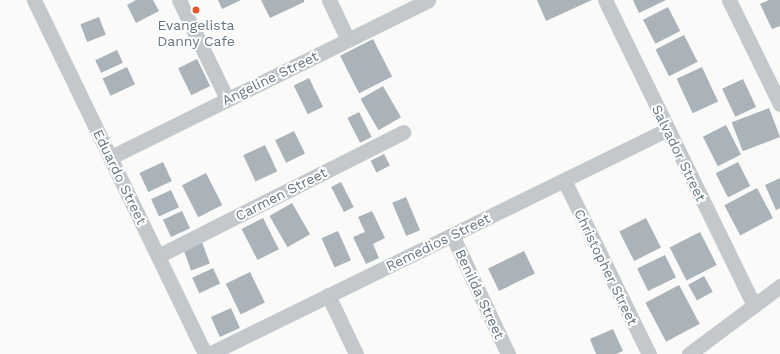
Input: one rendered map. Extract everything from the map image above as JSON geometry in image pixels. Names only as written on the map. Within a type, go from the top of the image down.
[{"type":"street","name":"Eduardo Street","points":[[34,0],[205,354]]},
{"type":"street","points":[[179,0],[227,99]]},
{"type":"street","points":[[329,0],[348,40]]},
{"type":"street","name":"Angeline Street","points":[[111,157],[428,0]]},
{"type":"street","name":"Salvador Street","points":[[605,0],[754,306]]},
{"type":"street","points":[[729,0],[780,104]]},
{"type":"street","name":"Remedios Street","points":[[209,354],[668,129]]},
{"type":"street","name":"Carmen Street","points":[[158,256],[403,132]]},
{"type":"street","name":"Christopher Street","points":[[564,180],[649,354]]},
{"type":"street","name":"Benilda Street","points":[[452,235],[508,354]]},
{"type":"street","points":[[689,354],[780,286]]},
{"type":"street","points":[[328,296],[356,354]]},
{"type":"building","points":[[136,0],[153,0],[159,11],[136,23],[127,5]]},
{"type":"building","points":[[218,0],[241,0],[222,9]]},
{"type":"building","points":[[261,0],[304,0],[304,2],[270,18]]},
{"type":"building","points":[[537,0],[592,0],[546,21]]},
{"type":"building","points":[[633,0],[666,0],[639,13]]},
{"type":"building","points":[[769,0],[780,0],[780,26],[772,29],[760,4]]},
{"type":"building","points":[[668,7],[680,31],[655,44],[643,20]]},
{"type":"building","points":[[99,17],[106,35],[87,42],[80,24]]},
{"type":"building","points":[[684,35],[698,62],[669,76],[655,50]]},
{"type":"building","points":[[373,39],[392,76],[359,93],[340,56]]},
{"type":"building","points":[[117,50],[123,63],[101,73],[95,60]]},
{"type":"building","points":[[197,59],[210,86],[191,95],[178,68]]},
{"type":"building","points":[[127,67],[135,84],[111,96],[103,78]]},
{"type":"building","points":[[702,67],[718,101],[693,113],[677,79]]},
{"type":"building","points":[[309,78],[323,107],[308,114],[294,85]]},
{"type":"building","points":[[743,79],[756,107],[735,117],[722,89]]},
{"type":"building","points":[[383,86],[401,117],[378,130],[360,99]]},
{"type":"building","points":[[769,108],[780,137],[743,151],[732,122]]},
{"type":"building","points":[[359,112],[372,137],[360,143],[347,118]]},
{"type":"building","points":[[726,125],[741,154],[718,166],[703,137]]},
{"type":"building","points":[[294,131],[305,153],[286,163],[275,140]]},
{"type":"building","points":[[265,145],[277,171],[256,181],[243,155]]},
{"type":"building","points":[[384,154],[390,166],[377,172],[371,161]]},
{"type":"building","points":[[163,162],[172,181],[148,192],[139,173]]},
{"type":"building","points":[[738,162],[750,186],[728,197],[716,173]]},
{"type":"building","points":[[206,173],[222,205],[198,217],[182,185]]},
{"type":"building","points":[[780,178],[780,208],[776,210],[765,185]]},
{"type":"building","points":[[341,182],[354,207],[344,212],[331,187]]},
{"type":"building","points":[[757,188],[773,218],[740,235],[724,205]]},
{"type":"building","points":[[171,190],[179,207],[159,217],[151,199]]},
{"type":"building","points":[[406,197],[420,230],[406,236],[392,203]]},
{"type":"building","points":[[292,203],[310,234],[287,247],[269,216]]},
{"type":"building","points":[[182,211],[190,228],[171,237],[163,220]]},
{"type":"building","points":[[372,211],[385,238],[373,244],[379,258],[366,264],[353,237],[365,232],[358,217]]},
{"type":"building","points":[[263,218],[279,249],[258,260],[242,229]]},
{"type":"building","points":[[646,218],[661,247],[634,261],[619,232]]},
{"type":"building","points":[[338,231],[351,260],[335,268],[322,238]]},
{"type":"building","points":[[700,232],[717,265],[687,280],[670,247]]},
{"type":"building","points":[[202,242],[210,264],[191,270],[183,249]]},
{"type":"building","points":[[524,251],[535,273],[499,291],[488,269]]},
{"type":"building","points":[[665,255],[676,277],[648,291],[637,269]]},
{"type":"building","points":[[213,268],[220,283],[199,293],[192,278]]},
{"type":"building","points":[[250,272],[265,303],[241,314],[226,284]]},
{"type":"building","points":[[704,276],[713,292],[697,300],[688,285]]},
{"type":"building","points":[[679,285],[700,324],[666,342],[645,303]]},
{"type":"building","points":[[231,308],[240,328],[220,337],[211,317]]},
{"type":"building","points":[[613,329],[623,351],[616,354],[596,354],[590,339]]},
{"type":"place","name":"Evangelista Danny Cafe","points":[[196,10]]}]
